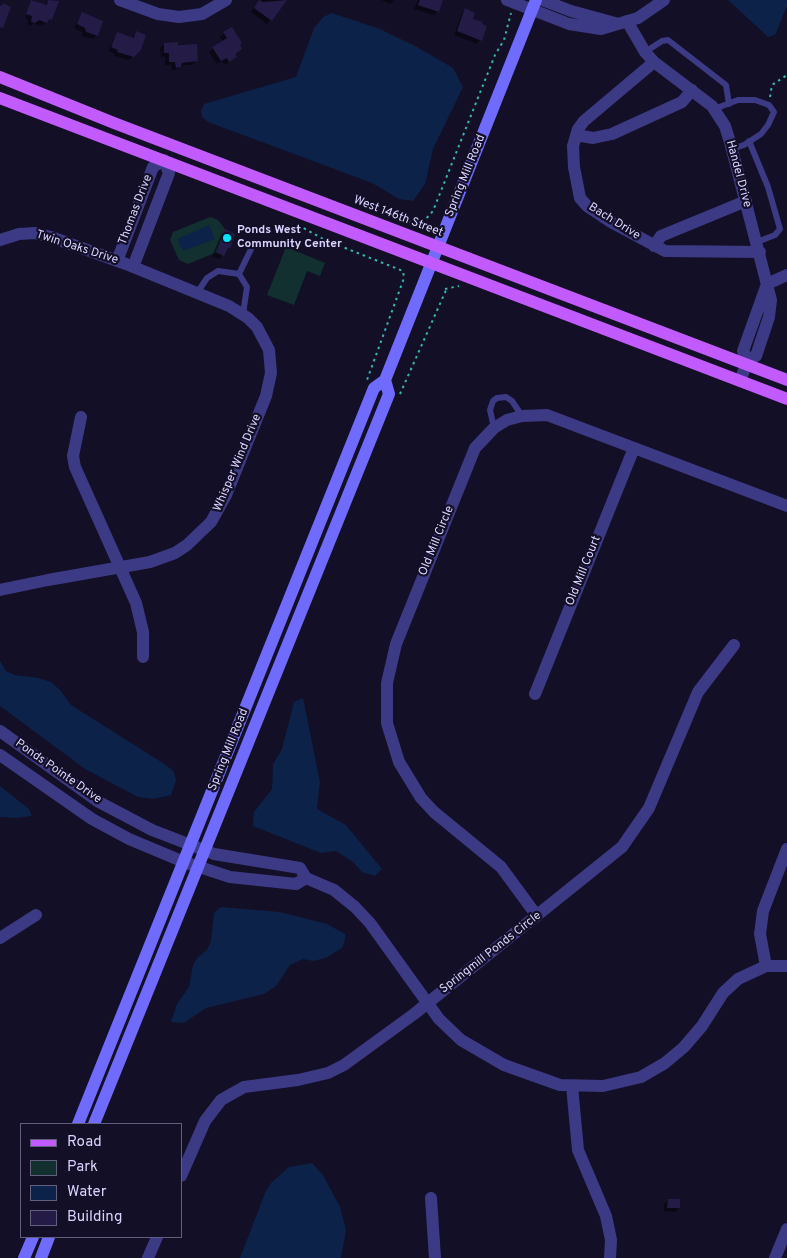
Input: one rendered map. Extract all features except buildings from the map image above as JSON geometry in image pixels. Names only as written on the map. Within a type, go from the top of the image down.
[{"type":"main road","name":"West 146th Street","points":[[0,77],[438,247],[747,362],[787,380]]},
{"type":"main road","points":[[0,98],[787,399]]},
{"type":"street","points":[[120,0],[158,14],[179,17],[202,14],[226,0]]},
{"type":"street","points":[[542,0],[571,11],[621,22]]},
{"type":"street","points":[[511,2],[534,5],[582,27],[601,29],[648,12],[664,0]]},
{"type":"street","name":"Spring Mill Road","points":[[78,1123],[198,849],[374,388],[385,380],[534,5]]},
{"type":"street","name":"Handel Drive","points":[[621,22],[654,62],[714,109],[725,126],[767,284]]},
{"type":"street","points":[[654,62],[584,121],[576,135],[593,138],[612,134],[682,102],[692,90]]},
{"type":"street","name":"Bach Drive","points":[[576,135],[573,146],[574,168],[580,198],[587,206],[611,222],[654,246],[673,252],[758,247]]},
{"type":"street","points":[[164,160],[170,144]]},
{"type":"street","name":"Thomas Drive","points":[[125,264],[169,173],[164,160]]},
{"type":"street","points":[[654,246],[661,236],[746,200]]},
{"type":"street","name":"Twin Oaks Drive","points":[[0,240],[19,234],[35,233],[125,264]]},
{"type":"street","name":"Whisper Wind Drive","points":[[0,590],[48,580],[122,569],[161,559],[186,545],[211,522],[226,495],[266,396],[271,373],[269,350],[257,327],[243,314],[229,306],[125,264]]},
{"type":"street","points":[[740,381],[747,362],[743,351],[767,284],[785,279]]},
{"type":"street","name":"Old Mill Circle","points":[[537,916],[501,867],[434,812],[421,798],[400,762],[387,723],[387,683],[396,644],[475,448],[494,428],[507,420],[522,416],[547,416],[560,419],[787,506]]},
{"type":"street","points":[[81,417],[73,456],[75,467],[79,480],[122,569],[139,612],[143,632],[143,657]]},
{"type":"street","name":"Old Mill Court","points":[[535,694],[634,448]]},
{"type":"street","name":"Springmill Ponds Circle","points":[[182,1174],[205,1121],[221,1100],[244,1087],[298,1080],[328,1073],[364,1051],[610,858],[634,833],[649,808],[698,692],[734,646]]},
{"type":"street","name":"Ponds Pointe Drive","points":[[0,731],[99,802],[152,830],[198,849],[300,868],[306,878],[334,890],[355,907],[370,923],[426,1003],[449,1030],[482,1054],[534,1077],[572,1086],[603,1086],[641,1077],[666,1063],[696,1034],[730,985],[747,973],[766,966]]},
{"type":"street","name":"Ponds Pointe Drive","points":[[0,755],[92,819],[129,839],[191,865],[230,876],[278,882],[296,884],[306,878]]},
{"type":"street","points":[[787,849],[762,911],[760,934],[766,966],[787,966]]},
{"type":"street","name":"Spring Mill Road","points":[[94,1123],[191,865]]},
{"type":"street","points":[[0,938],[36,915]]},
{"type":"street","points":[[572,1086],[578,1150],[606,1216],[610,1240],[610,1258]]},
{"type":"street","points":[[431,1198],[435,1258]]},
{"type":"street","points":[[775,1258],[787,1230]]},
{"type":"street","points":[[24,1258],[33,1238]]},
{"type":"street","points":[[41,1258],[50,1238]]},
{"type":"street","points":[[148,1258],[157,1238]]},
{"type":"lane","points":[[645,52],[662,41],[668,40],[726,86],[729,104]]},
{"type":"lane","points":[[714,109],[738,100],[755,100],[769,105],[774,112],[768,125],[749,141],[732,149]]},
{"type":"lane","points":[[749,141],[768,187],[780,230],[758,247]]},
{"type":"lane","points":[[238,274],[254,243]]},
{"type":"lane","points":[[197,293],[207,278],[218,271],[238,274],[246,287],[243,314]]},
{"type":"lane","points":[[494,428],[490,410],[493,401],[497,398],[506,397],[512,400],[522,416]]},
{"type":"path","points":[[424,221],[433,210],[495,55],[504,40],[511,2]]},
{"type":"path","points":[[769,105],[772,85],[787,75]]},
{"type":"path","points":[[293,223],[325,240],[403,271]]},
{"type":"green space","points":[[210,217],[218,220],[225,229],[235,234],[230,248],[228,248],[224,256],[215,253],[188,264],[179,260],[170,240],[173,232]]},
{"type":"green space","points":[[286,247],[325,263],[320,276],[307,271],[294,305],[267,295]]},
{"type":"water","points":[[728,0],[787,0],[787,6],[775,35],[768,37]]},
{"type":"water","points":[[332,13],[380,29],[417,47],[453,68],[463,87],[433,149],[425,184],[413,201],[399,199],[372,183],[208,122],[202,117],[201,111],[204,104],[296,77],[314,28],[323,17]]},
{"type":"water","points":[[209,225],[215,239],[183,251],[177,239]]},
{"type":"water","points":[[0,661],[6,671],[15,675],[39,678],[51,682],[60,690],[71,705],[166,765],[174,772],[176,781],[171,795],[153,799],[138,797],[85,769],[0,706]]},
{"type":"water","points":[[303,698],[320,782],[317,809],[346,825],[382,869],[375,876],[362,872],[353,862],[336,851],[321,853],[253,826],[254,812],[272,789],[273,764],[282,749],[294,702]]},
{"type":"water","points":[[0,786],[29,809],[32,816],[0,817]]},
{"type":"water","points":[[221,907],[280,912],[327,924],[345,934],[345,940],[342,948],[326,958],[313,961],[303,959],[290,965],[276,986],[264,994],[206,1008],[184,1023],[171,1022],[177,1004],[189,987],[193,965],[198,957],[207,950],[211,941],[214,913]]},
{"type":"water","points":[[312,1163],[323,1175],[340,1207],[346,1230],[341,1258],[240,1258],[265,1193],[271,1183],[289,1167]]},
{"type":"place","name":"Ponds West Community Center","points":[[227,238]]}]
